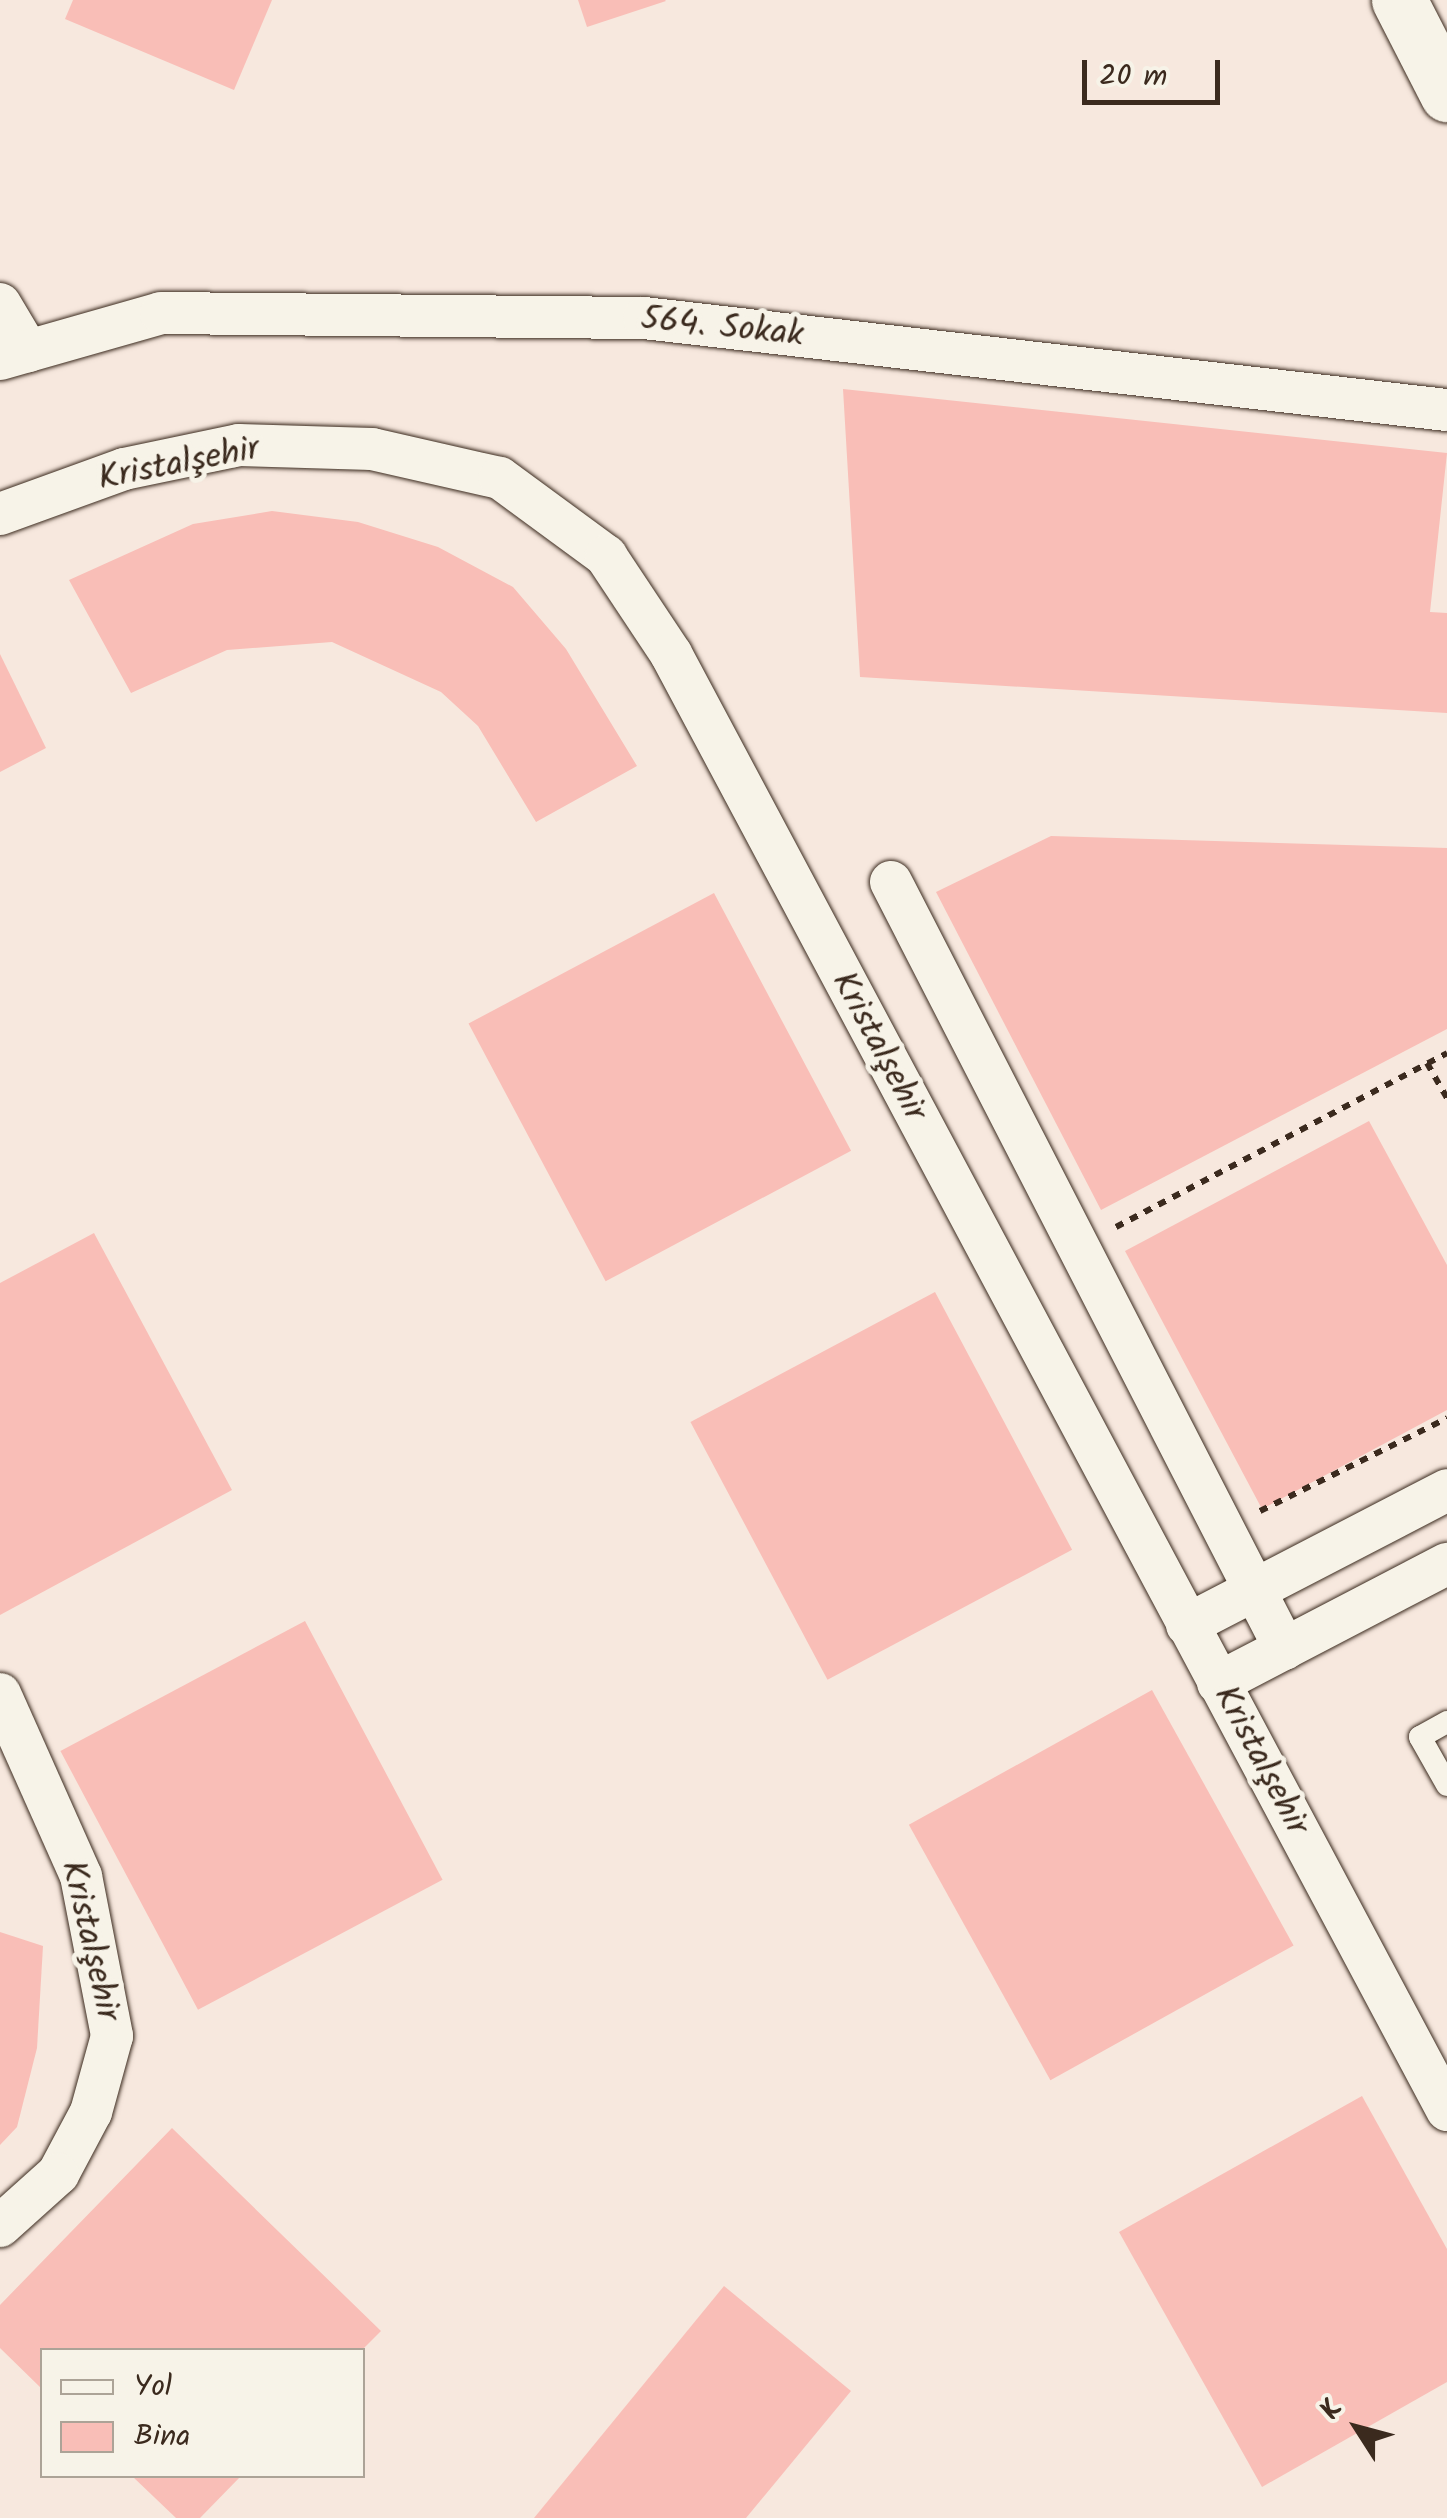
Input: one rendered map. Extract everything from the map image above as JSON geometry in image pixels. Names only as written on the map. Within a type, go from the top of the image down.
[{"type":"main road","points":[[1399,0],[1447,94]]},
{"type":"street","points":[[0,304],[14,355]]},
{"type":"street","name":"564. Sokak","points":[[14,355],[161,313],[644,318],[1447,410]]},
{"type":"street","name":"Kristalşehir","points":[[0,514],[124,469],[239,445],[372,448],[500,478],[606,556],[671,654],[1447,2110]]},
{"type":"street","points":[[891,882],[1285,1649]]},
{"type":"street","points":[[1187,1625],[1447,1490]]},
{"type":"street","points":[[1218,1683],[1447,1564]]},
{"type":"street","name":"Kristalşehir","points":[[0,2226],[58,2174],[90,2112],[112,2036],[81,1876],[5,1719]]},
{"type":"lane","points":[[1447,1722],[1420,1737],[1447,1785]]},
{"type":"path","points":[[1098,1236],[1447,1053]]},
{"type":"path","points":[[1427,1064],[1447,1098]]},
{"type":"path","points":[[1246,1518],[1447,1418]]},
{"type":"building","points":[[73,0],[272,0],[234,90],[65,19]]},
{"type":"building","points":[[578,0],[665,0],[666,1],[587,27]]},
{"type":"building","points":[[843,389],[1447,453],[1430,612],[1447,613],[1447,713],[860,677]]},
{"type":"building","points":[[272,511],[358,522],[438,547],[513,587],[566,649],[637,766],[536,822],[478,726],[441,692],[332,642],[227,650],[131,693],[69,580],[193,524]]},
{"type":"building","points":[[0,654],[46,748],[0,772]]},
{"type":"building","points":[[1051,836],[1447,848],[1447,1029],[1101,1210],[936,892]]},
{"type":"building","points":[[714,893],[851,1151],[606,1281],[469,1024]]},
{"type":"building","points":[[1369,1121],[1447,1265],[1447,1410],[1262,1509],[1125,1251]]},
{"type":"building","points":[[94,1233],[232,1490],[0,1615],[0,1283]]},
{"type":"building","points":[[935,1292],[1072,1550],[828,1680],[690,1422]]},
{"type":"building","points":[[305,1621],[443,1880],[198,2010],[60,1751]]},
{"type":"building","points":[[1152,1690],[1294,1945],[1050,2080],[909,1825]]},
{"type":"building","points":[[0,1932],[43,1946],[37,2048],[17,2127],[0,2145]]},
{"type":"building","points":[[1362,2096],[1447,2249],[1447,2382],[1262,2487],[1119,2232]]},
{"type":"building","points":[[172,2128],[381,2331],[364,2348],[40,2348],[40,2387],[0,2348],[0,2305]]},
{"type":"building","points":[[724,2286],[851,2391],[746,2518],[534,2518]]},
{"type":"building","points":[[134,2478],[239,2478],[200,2518],[176,2518]]}]
